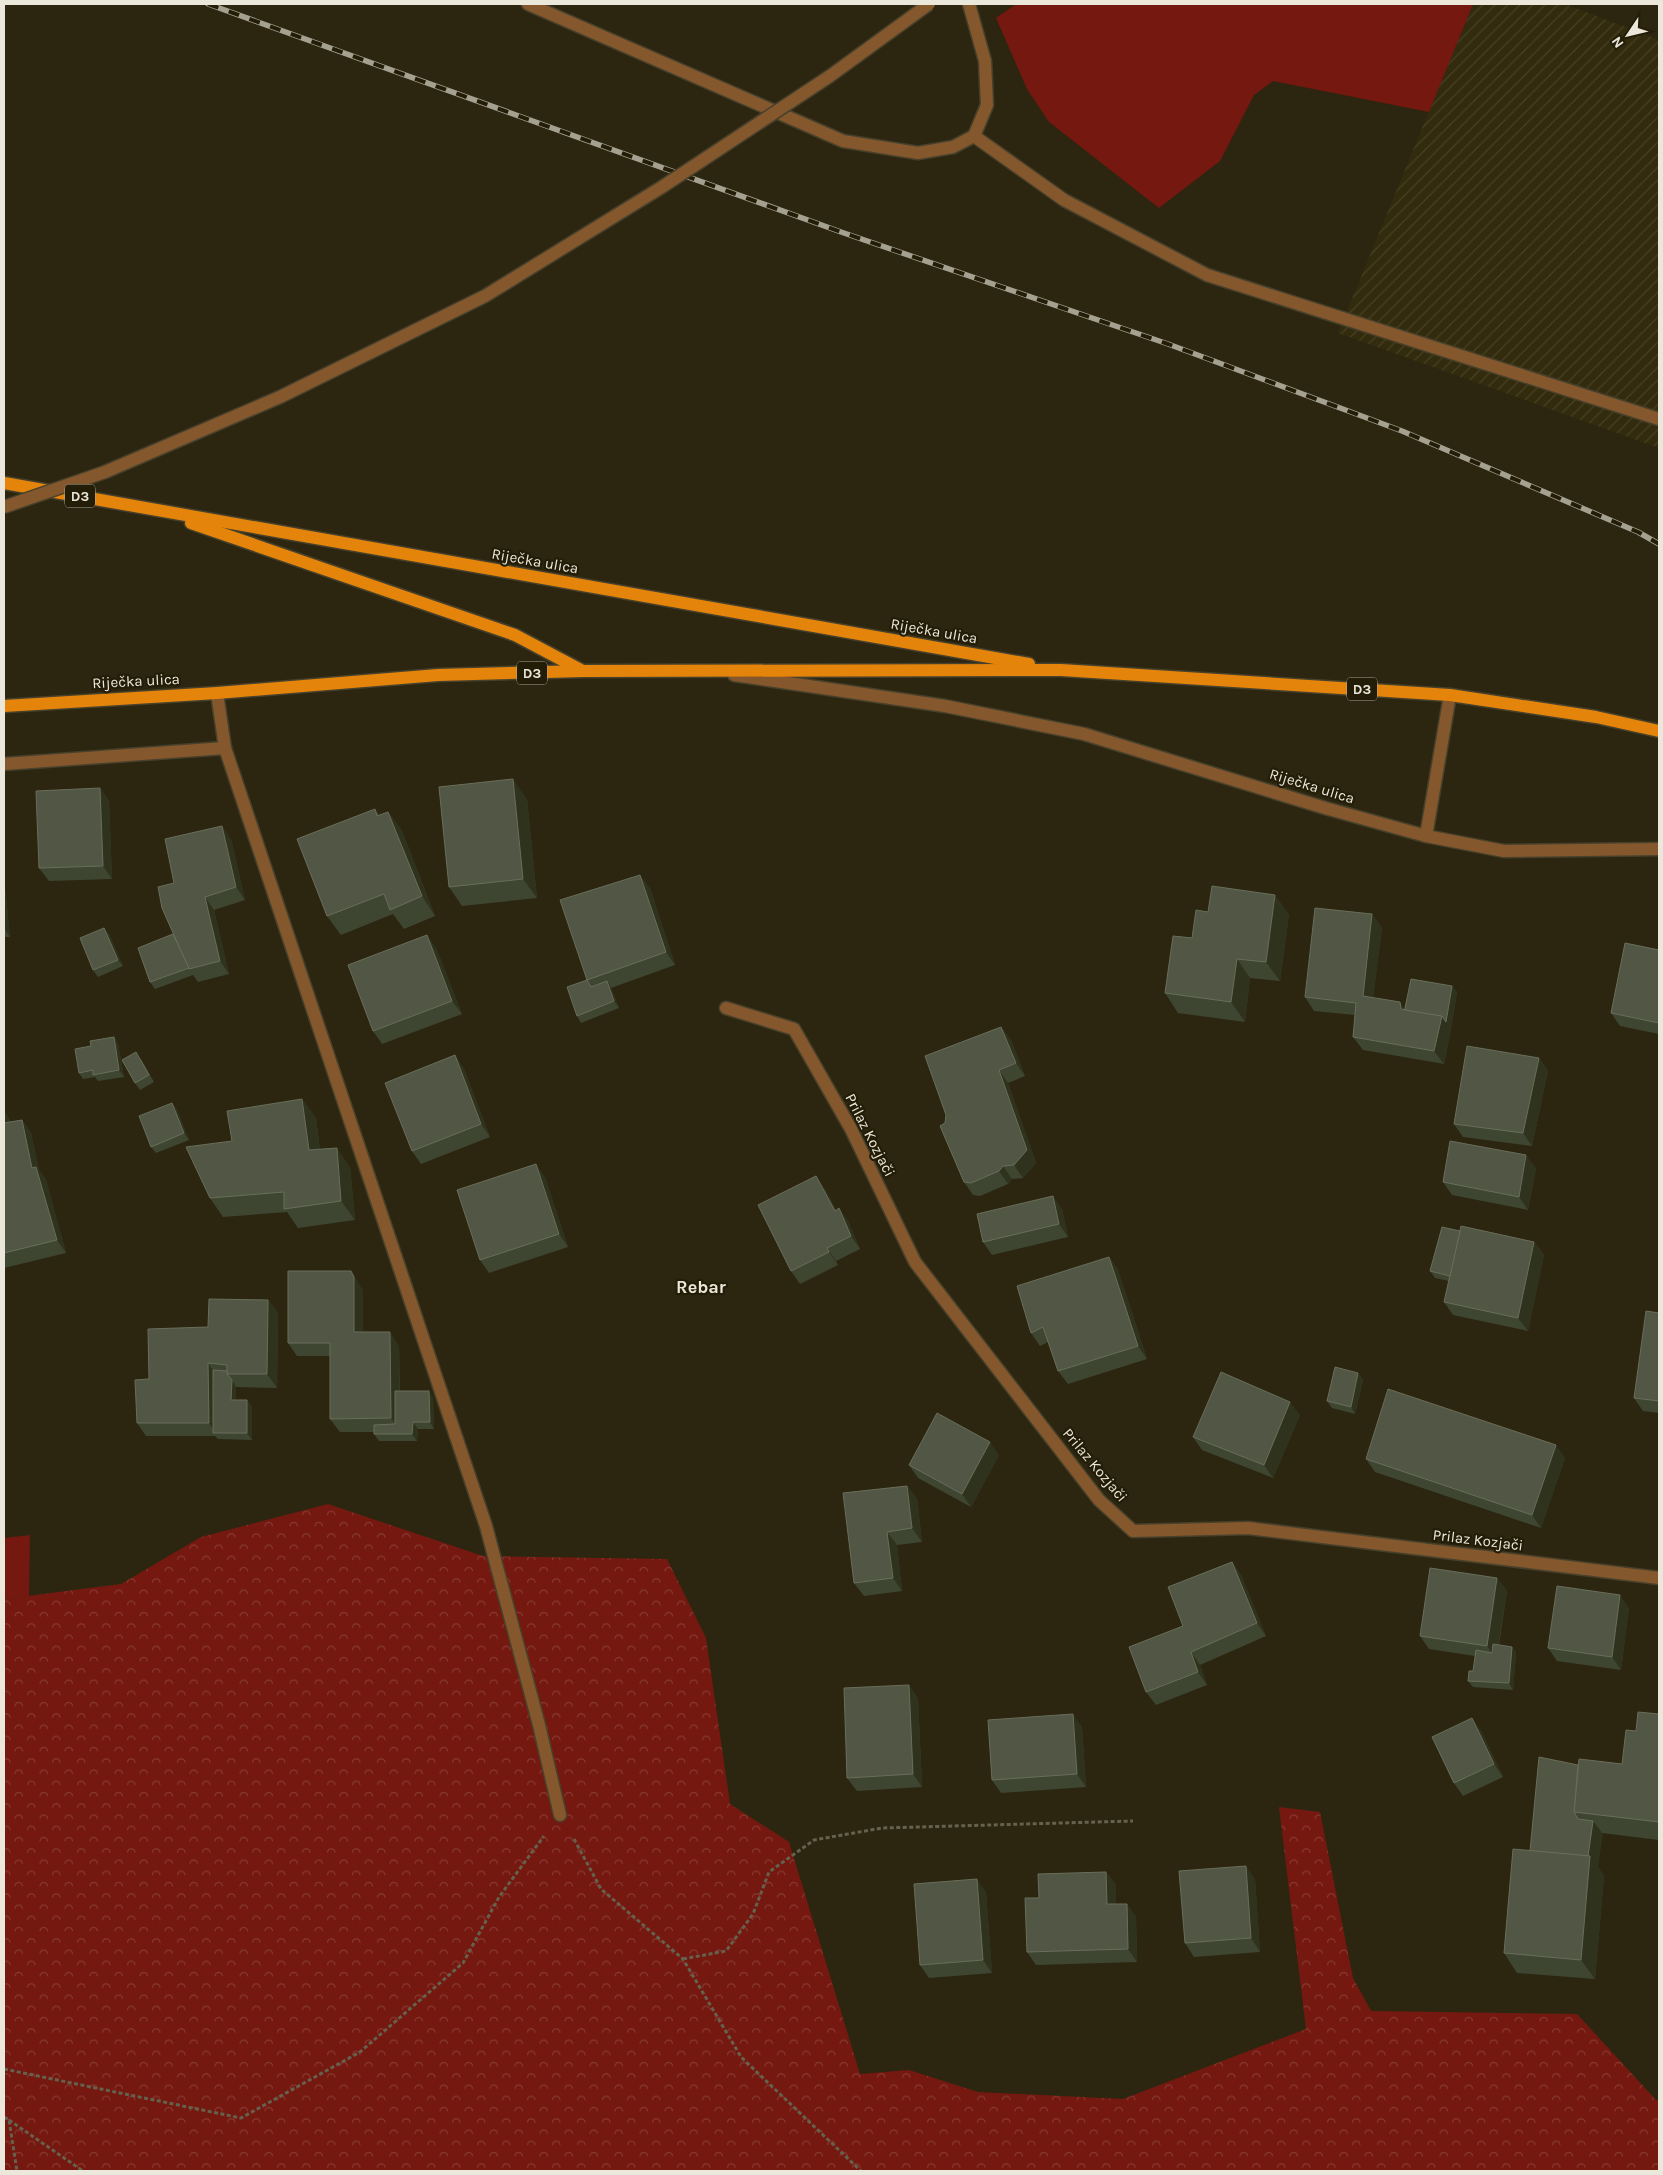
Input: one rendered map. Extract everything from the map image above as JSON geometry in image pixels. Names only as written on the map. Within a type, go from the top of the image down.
[{"type":"main road","name":"Riječka ulica","points":[[4,482],[1061,670]]},
{"type":"main road","points":[[156,510],[515,635],[582,671]]},
{"type":"main road","name":"Riječka ulica","points":[[4,706],[217,693],[438,675],[582,671],[1061,670],[1450,695],[1596,717],[1659,731]]},
{"type":"street","points":[[528,4],[843,141],[918,154],[953,147],[974,136],[987,105],[985,61],[969,4]]},
{"type":"street","points":[[4,507],[105,472],[280,397],[485,296],[662,187],[830,76],[929,4]]},
{"type":"street","points":[[974,136],[1064,200],[1207,275],[1659,419]]},
{"type":"street","name":"Riječka ulica","points":[[719,672],[945,706],[1084,734],[1325,808],[1426,836],[1504,851],[1659,849]]},
{"type":"street","points":[[217,693],[225,748],[486,1526],[539,1724],[560,1815]]},
{"type":"street","points":[[1426,836],[1450,695]]},
{"type":"street","points":[[4,764],[225,748]]},
{"type":"street","name":"Prilaz Kozjači","points":[[726,1008],[794,1029],[851,1129],[915,1262],[1099,1500],[1133,1532],[1248,1528],[1659,1578]]},
{"type":"path","points":[[4,2068],[241,2118],[360,2052],[462,1963],[499,1896],[560,1815],[601,1888],[683,1959],[741,2057],[861,2171]]},
{"type":"path","points":[[683,1959],[726,1951],[753,1914],[769,1872],[814,1840],[882,1828],[1133,1821]]},
{"type":"path","points":[[4,2117],[83,2171]]},
{"type":"path","points":[[9,2120],[17,2171]]},
{"type":"shaded area","points":[[1473,4],[1565,4],[1659,40],[1659,448],[1338,333]]},
{"type":"green space","points":[[1016,4],[1473,4],[1429,112],[1273,81],[1254,95],[1220,161],[1159,208],[1049,122],[1027,89],[996,18]]},
{"type":"green space","points":[[328,1504],[483,1556],[667,1559],[706,1638],[730,1804],[789,1842],[860,2074],[909,2070],[978,2092],[1123,2099],[1306,2029],[1279,1807],[1320,1812],[1353,1978],[1371,2011],[1577,2014],[1656,2100],[1659,2100],[1659,2171],[4,2171],[4,1599],[121,1584],[201,1537]]},
{"type":"green space","points":[[30,1535],[29,1596],[4,1599],[4,1538]]},
{"type":"building","points":[[513,779],[523,879],[449,887],[439,787]]},
{"type":"building","points":[[100,788],[103,866],[39,868],[36,791]]},
{"type":"building","points":[[375,809],[377,816],[388,812],[422,896],[390,910],[384,894],[327,916],[297,839]]},
{"type":"building","points":[[222,826],[236,887],[205,897],[220,961],[189,969],[162,908],[158,887],[174,883],[165,839]]},
{"type":"building","points":[[640,875],[666,952],[587,980],[560,900]]},
{"type":"building","points":[[1212,886],[1275,895],[1266,962],[1237,959],[1231,1002],[1165,993],[1173,936],[1192,938],[1196,910],[1208,912]]},
{"type":"building","points":[[1315,908],[1372,914],[1363,996],[1400,1002],[1401,1009],[1442,1016],[1434,1051],[1353,1037],[1356,1003],[1305,997]]},
{"type":"building","points":[[104,928],[118,960],[93,970],[80,938]]},
{"type":"building","points":[[173,934],[189,968],[150,982],[138,948]]},
{"type":"building","points":[[427,935],[452,1001],[373,1031],[348,965]]},
{"type":"building","points":[[1625,943],[1659,950],[1659,1023],[1611,1013]]},
{"type":"building","points":[[1411,979],[1452,986],[1446,1022],[1442,1016],[1405,1010]]},
{"type":"building","points":[[587,980],[591,987],[607,981],[614,1001],[577,1016],[567,987]]},
{"type":"building","points":[[1001,1027],[1016,1063],[999,1070],[1027,1150],[1014,1165],[1003,1166],[999,1171],[971,1183],[964,1182],[940,1126],[945,1123],[946,1115],[925,1056]]},
{"type":"building","points":[[114,1037],[119,1070],[93,1075],[93,1070],[79,1073],[75,1049],[91,1046],[90,1041]]},
{"type":"building","points":[[1467,1046],[1539,1058],[1523,1133],[1454,1124]]},
{"type":"building","points":[[136,1052],[149,1075],[135,1083],[122,1060]]},
{"type":"building","points":[[455,1055],[481,1124],[412,1151],[385,1083]]},
{"type":"building","points":[[302,1099],[309,1150],[337,1148],[341,1201],[284,1209],[284,1192],[210,1198],[186,1147],[232,1141],[227,1111]]},
{"type":"building","points":[[172,1103],[184,1133],[151,1147],[139,1116]]},
{"type":"building","points":[[22,1120],[32,1168],[36,1167],[57,1240],[4,1253],[4,1123]]},
{"type":"building","points":[[1450,1141],[1526,1155],[1519,1197],[1443,1182]]},
{"type":"building","points":[[536,1164],[559,1234],[480,1260],[457,1190]]},
{"type":"building","points":[[816,1176],[835,1211],[839,1208],[851,1236],[827,1248],[829,1252],[791,1271],[758,1205]]},
{"type":"building","points":[[1053,1196],[1059,1224],[983,1242],[977,1214]]},
{"type":"building","points":[[1461,1226],[1534,1242],[1518,1318],[1444,1302]]},
{"type":"building","points":[[1442,1227],[1460,1231],[1450,1276],[1430,1271]]},
{"type":"building","points":[[1109,1257],[1138,1346],[1058,1371],[1043,1327],[1031,1333],[1017,1286]]},
{"type":"building","points":[[288,1271],[351,1271],[354,1277],[354,1332],[390,1332],[391,1418],[330,1419],[330,1343],[288,1343]]},
{"type":"building","points":[[209,1299],[268,1300],[267,1374],[227,1374],[227,1365],[208,1363],[209,1423],[137,1423],[135,1380],[149,1379],[148,1329],[208,1327]]},
{"type":"building","points":[[1646,1311],[1659,1313],[1659,1401],[1634,1398]]},
{"type":"building","points":[[1335,1367],[1358,1373],[1351,1407],[1327,1401]]},
{"type":"building","points":[[213,1370],[227,1371],[232,1380],[231,1400],[247,1400],[247,1433],[213,1433]]},
{"type":"building","points":[[1221,1372],[1290,1402],[1264,1465],[1193,1437]]},
{"type":"building","points":[[1388,1389],[1556,1445],[1532,1515],[1366,1459]]},
{"type":"building","points":[[395,1391],[429,1391],[430,1422],[413,1422],[412,1434],[374,1434],[374,1425],[395,1424]]},
{"type":"building","points":[[937,1413],[990,1442],[962,1494],[909,1465]]},
{"type":"building","points":[[907,1486],[912,1528],[887,1532],[893,1578],[854,1583],[843,1493]]},
{"type":"building","points":[[1232,1562],[1257,1623],[1191,1652],[1198,1672],[1146,1692],[1129,1647],[1183,1626],[1168,1587]]},
{"type":"building","points":[[1430,1568],[1497,1578],[1487,1646],[1420,1636]]},
{"type":"building","points":[[1557,1586],[1620,1595],[1612,1657],[1548,1648]]},
{"type":"building","points":[[1493,1644],[1512,1647],[1509,1683],[1468,1681],[1469,1671],[1473,1671],[1476,1650],[1492,1653]]},
{"type":"building","points":[[909,1685],[913,1774],[847,1778],[844,1688]]},
{"type":"building","points":[[1638,1712],[1659,1714],[1659,1822],[1574,1812],[1579,1759],[1622,1764],[1626,1730],[1636,1731]]},
{"type":"building","points":[[1073,1714],[1077,1774],[992,1780],[988,1720]]},
{"type":"building","points":[[1472,1718],[1494,1764],[1454,1783],[1432,1737]]},
{"type":"building","points":[[1539,1757],[1578,1765],[1574,1812],[1578,1819],[1593,1821],[1588,1856],[1530,1851]]},
{"type":"building","points":[[1513,1849],[1590,1856],[1581,1960],[1504,1953]]},
{"type":"building","points":[[1246,1866],[1251,1938],[1185,1943],[1179,1871]]},
{"type":"building","points":[[1106,1872],[1107,1904],[1127,1904],[1128,1949],[1027,1952],[1025,1898],[1039,1898],[1038,1874]]},
{"type":"building","points":[[977,1879],[983,1960],[920,1965],[914,1884]]},
{"type":"railway","points":[[208,4],[841,232],[1168,344],[1402,431],[1638,532],[1659,544]]},
{"type":"district","name":"Rebar","points":[[701,1287]]}]
